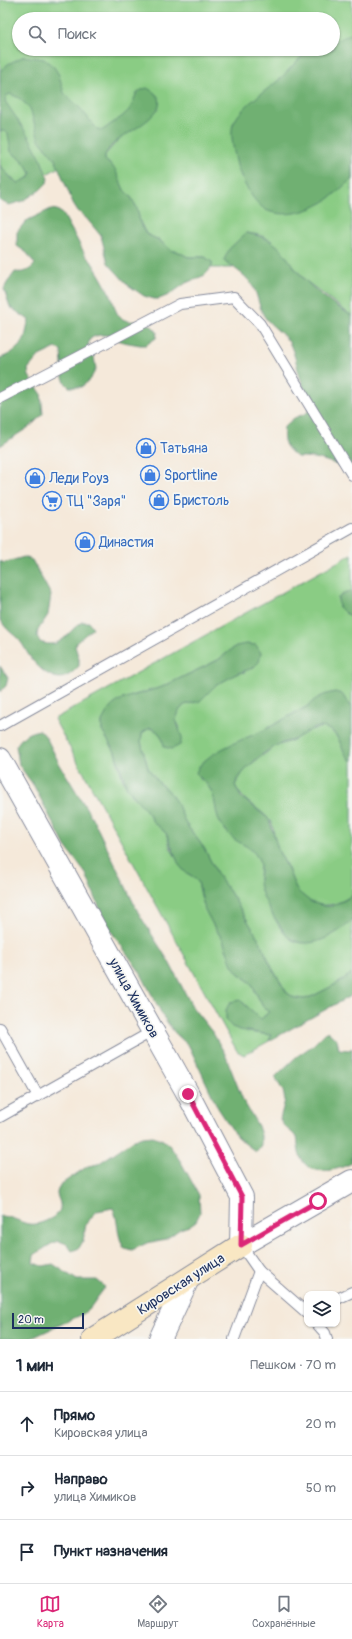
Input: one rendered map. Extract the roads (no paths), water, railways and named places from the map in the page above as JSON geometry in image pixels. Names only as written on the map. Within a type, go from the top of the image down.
[{"type":"main road","name":"Кировская улица","points":[[93,1339],[187,1281],[241,1245]]},
{"type":"street","name":"улица Химиков","points":[[0,759],[188,1094],[242,1197],[241,1245]]},
{"type":"street","name":"Кировская улица","points":[[241,1245],[352,1181]]},
{"type":"street","points":[[160,1339],[187,1281]]},
{"type":"lane","points":[[0,398],[180,304],[234,297],[260,324],[352,475]]},
{"type":"lane","points":[[0,726],[352,528]]},
{"type":"lane","points":[[0,1028],[38,1096]]},
{"type":"lane","points":[[0,1117],[153,1031]]},
{"type":"lane","points":[[241,1245],[259,1271],[304,1310]]},
{"type":"lane","points":[[234,1339],[259,1271]]},
{"type":"lane","points":[[340,1298],[352,1292]]},
{"type":"lane","points":[[320,1327],[325,1333],[327,1339]]},
{"type":"place","name":"Татьяна","points":[[146,448]]},
{"type":"place","name":"Sportline","points":[[150,475]]},
{"type":"place","name":"Леди Роуз","points":[[35,478]]},
{"type":"place","name":"Бристоль","points":[[159,500]]},
{"type":"place","name":"ТЦ \"Заря\"","points":[[52,501]]},
{"type":"place","name":"Династия","points":[[85,542]]}]
